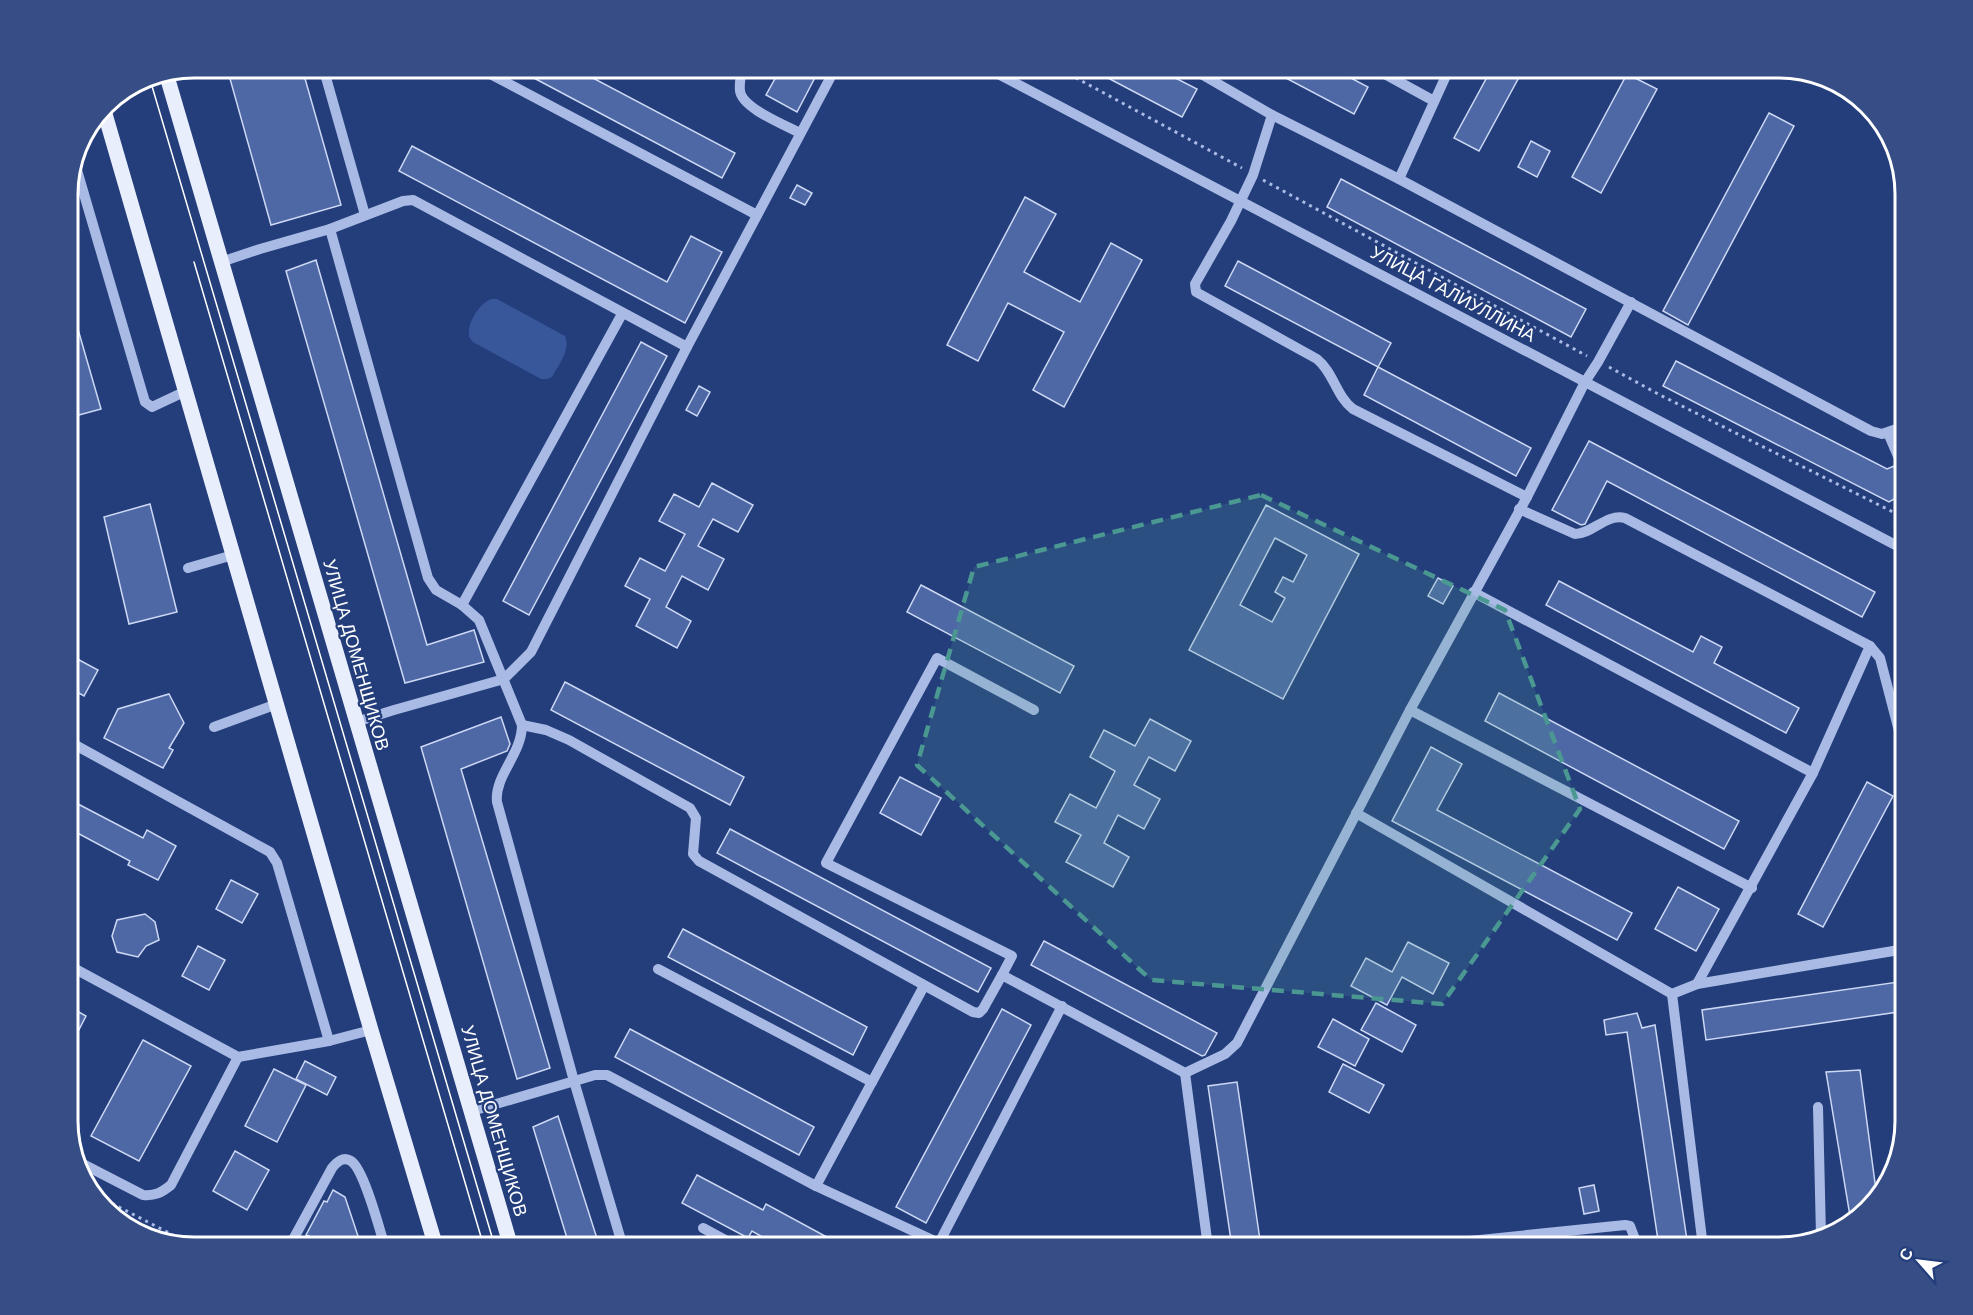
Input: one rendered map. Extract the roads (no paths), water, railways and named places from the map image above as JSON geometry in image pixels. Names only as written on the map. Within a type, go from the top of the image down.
[{"type":"main road","name":"УЛИЦА ДОМЕНЩИКОВ","points":[[168,81],[508,1237]]},
{"type":"main road","points":[[106,118],[433,1237]]},
{"type":"street","points":[[326,78],[364,215]]},
{"type":"street","points":[[496,78],[757,215]]},
{"type":"street","points":[[741,78],[740,93],[743,100],[800,133]]},
{"type":"street","points":[[356,722],[504,679],[531,652],[687,347],[830,78]]},
{"type":"street","name":"УЛИЦА ГАЛИУЛЛИНА","points":[[1004,78],[1895,545]]},
{"type":"street","points":[[1207,78],[1871,431],[1882,434],[1895,430]]},
{"type":"street","points":[[1391,78],[1434,101]]},
{"type":"street","points":[[1399,179],[1445,78]]},
{"type":"street","points":[[1272,114],[1253,175],[1195,284],[1196,292],[1317,359],[1329,371],[1342,399],[1353,409],[1527,496]]},
{"type":"street","points":[[79,177],[145,402],[152,407],[186,391]]},
{"type":"street","points":[[221,262],[330,230],[408,200],[418,202],[687,347]]},
{"type":"street","points":[[330,230],[428,578],[436,590],[462,605],[479,620],[522,725],[519,746],[497,790],[497,802],[620,1237]]},
{"type":"street","points":[[1185,1073],[1225,1054],[1234,1047],[1473,591],[1527,496],[1585,382],[1631,302]]},
{"type":"street","points":[[462,605],[622,314]]},
{"type":"street","points":[[1888,432],[1895,449]]},
{"type":"street","points":[[1519,509],[1575,534],[1583,533],[1616,517],[1625,518],[1870,646],[1880,658],[1895,716]]},
{"type":"street","points":[[188,568],[233,555]]},
{"type":"street","points":[[1473,591],[1813,773]]},
{"type":"street","points":[[1697,984],[1752,888],[1813,773],[1870,646]]},
{"type":"street","points":[[522,725],[546,730],[569,740],[690,808],[696,818],[693,854],[699,861],[924,986],[979,1013],[1012,956],[826,863],[937,658],[1034,710]]},
{"type":"street","points":[[214,727],[277,704]]},
{"type":"street","points":[[1410,710],[1752,888]]},
{"type":"street","points":[[78,746],[270,852],[277,863],[329,1041]]},
{"type":"street","points":[[1356,813],[1672,994]]},
{"type":"street","points":[[1672,994],[1697,984],[1895,951]]},
{"type":"street","points":[[658,969],[872,1082]]},
{"type":"street","points":[[78,970],[238,1057],[329,1041],[371,1030]]},
{"type":"street","points":[[1002,975],[1185,1073]]},
{"type":"street","points":[[816,1186],[924,986]]},
{"type":"street","points":[[1672,994],[1702,1237]]},
{"type":"street","points":[[944,1237],[1062,1006]]},
{"type":"street","points":[[88,1167],[143,1195],[153,1196],[163,1192],[171,1185],[238,1057]]},
{"type":"street","points":[[1185,1073],[1207,1237]]},
{"type":"street","points":[[472,1111],[601,1074],[612,1077],[816,1186],[923,1237]]},
{"type":"street","points":[[1818,1107],[1821,1229]]},
{"type":"street","points":[[295,1237],[332,1168],[338,1161],[346,1159],[353,1161],[362,1176],[381,1237]]},
{"type":"street","points":[[1514,1237],[1625,1225],[1630,1226],[1635,1237]]},
{"type":"street","points":[[703,1228],[719,1237]]},
{"type":"tram line","points":[[152,86],[492,1237]]},
{"type":"tram line","points":[[194,262],[481,1237]]}]
